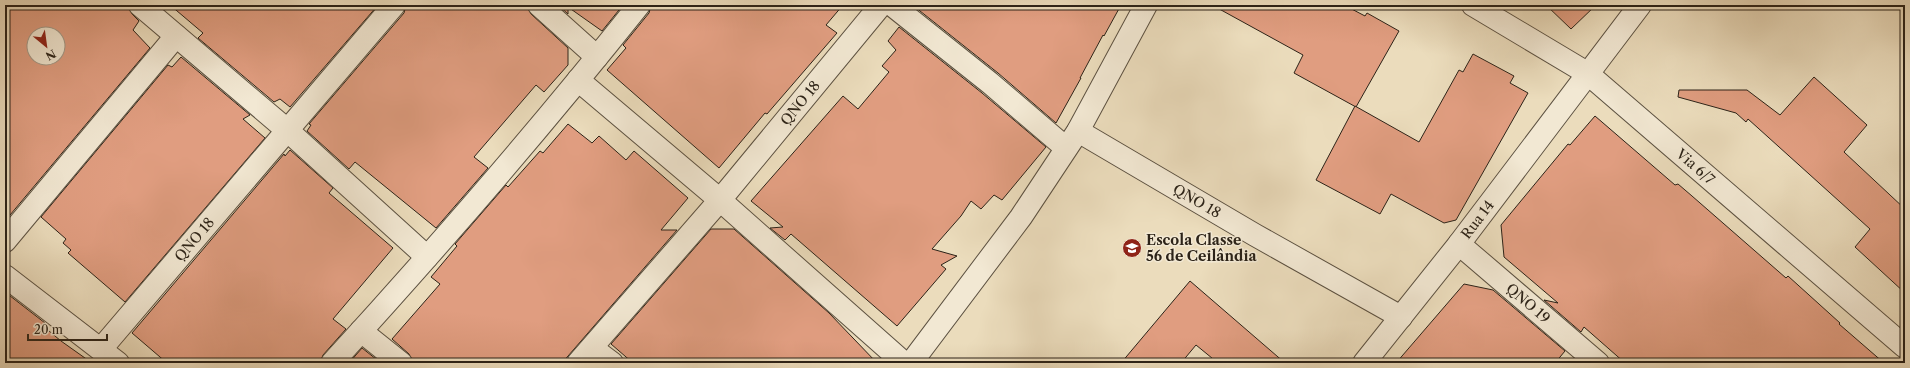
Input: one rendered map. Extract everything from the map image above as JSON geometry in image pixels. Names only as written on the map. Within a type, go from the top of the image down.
[{"type":"street","points":[[140,5],[287,130],[427,257]]},
{"type":"street","name":"QNO 18","points":[[101,349],[394,5]]},
{"type":"street","points":[[539,5],[597,57]]},
{"type":"street","points":[[332,363],[427,257],[578,80],[639,5]]},
{"type":"street","name":"QNO 18","points":[[612,363],[585,355],[720,200],[881,5]]},
{"type":"street","name":"QNO 18","points":[[892,5],[990,83],[1072,140],[1255,235],[1401,317]]},
{"type":"street","points":[[910,363],[1021,217],[1072,140],[1146,5]]},
{"type":"street","name":"Via 6/7","points":[[1473,5],[1587,73],[1903,341]]},
{"type":"street","points":[[1587,73],[1640,5]]},
{"type":"street","points":[[5,242],[176,36]]},
{"type":"street","name":"Rua 14","points":[[1364,363],[1459,244],[1587,73]]},
{"type":"street","points":[[578,80],[720,200],[904,363]]},
{"type":"street","name":"QNO 19","points":[[1459,244],[1598,363]]},
{"type":"street","points":[[5,276],[118,363]]},
{"type":"street","points":[[361,331],[401,363]]},
{"type":"building","points":[[5,5],[128,5],[132,14],[139,21],[133,30],[150,48],[5,221]]},
{"type":"building","points":[[170,5],[378,5],[290,107],[280,99],[274,102],[198,38],[203,33]]},
{"type":"building","points":[[406,5],[527,5],[531,14],[568,48],[568,65],[544,92],[536,85],[474,157],[488,168],[436,228],[355,162],[349,169],[307,131],[311,125],[309,124],[404,13]]},
{"type":"building","points":[[558,5],[623,5],[602,31],[568,7],[568,14]]},
{"type":"building","points":[[651,5],[843,5],[826,25],[837,33],[767,114],[765,113],[719,168],[607,70],[626,48],[623,45],[649,13]]},
{"type":"building","points":[[917,5],[1121,5],[1104,36],[1103,35],[1056,123],[998,73],[915,7]]},
{"type":"building","points":[[1212,5],[1344,5],[1365,16],[1367,13],[1399,31],[1356,107],[1294,73],[1303,55]]},
{"type":"building","points":[[1546,5],[1596,5],[1571,29]]},
{"type":"building","points":[[899,27],[982,93],[1046,147],[1002,200],[994,195],[981,209],[971,201],[961,216],[932,249],[957,256],[941,265],[946,269],[897,326],[791,234],[785,240],[770,228],[783,227],[751,201],[843,96],[858,109],[889,72],[882,66],[896,50],[888,41]]},
{"type":"building","points":[[1473,54],[1514,76],[1510,83],[1528,93],[1456,220],[1444,223],[1391,194],[1380,214],[1316,180],[1355,106],[1419,142],[1459,70],[1463,72]]},
{"type":"building","points":[[181,57],[250,115],[243,119],[265,138],[125,302],[68,253],[71,250],[63,243],[66,239],[41,217],[168,65],[172,67]]},
{"type":"building","points":[[1814,77],[1867,125],[1844,152],[1905,209],[1905,293],[1855,247],[1870,229],[1748,119],[1746,122],[1736,113],[1678,97],[1679,90],[1747,90],[1780,115]]},
{"type":"building","points":[[1595,116],[1675,185],[1678,184],[1786,278],[1788,276],[1840,323],[1839,324],[1884,363],[1625,363],[1584,327],[1581,332],[1544,300],[1558,303],[1504,257],[1501,225],[1568,144],[1570,145]]},
{"type":"building","points":[[568,124],[592,143],[599,136],[626,160],[634,151],[688,198],[661,230],[677,230],[562,363],[413,363],[409,354],[392,339],[440,284],[431,277],[457,246],[455,244],[506,185],[508,187],[540,151],[543,153]]},
{"type":"building","points":[[290,150],[333,188],[329,193],[393,248],[333,319],[346,329],[323,355],[320,363],[167,363],[132,333],[284,154],[285,156]]},
{"type":"building","points":[[711,229],[734,229],[829,313],[877,363],[633,363],[611,344]]},
{"type":"building","points":[[1190,281],[1285,363],[1218,363],[1196,345],[1181,363],[1121,363]]},
{"type":"building","points":[[1464,284],[1493,290],[1565,351],[1555,363],[1396,363]]},
{"type":"building","points":[[5,292],[45,323],[43,326],[61,341],[92,363],[13,363],[5,357]]},
{"type":"building","points":[[362,348],[381,363],[349,363]]},
{"type":"place","name":"Escola Classe 56 de Ceilândia","points":[[1132,248]]}]
